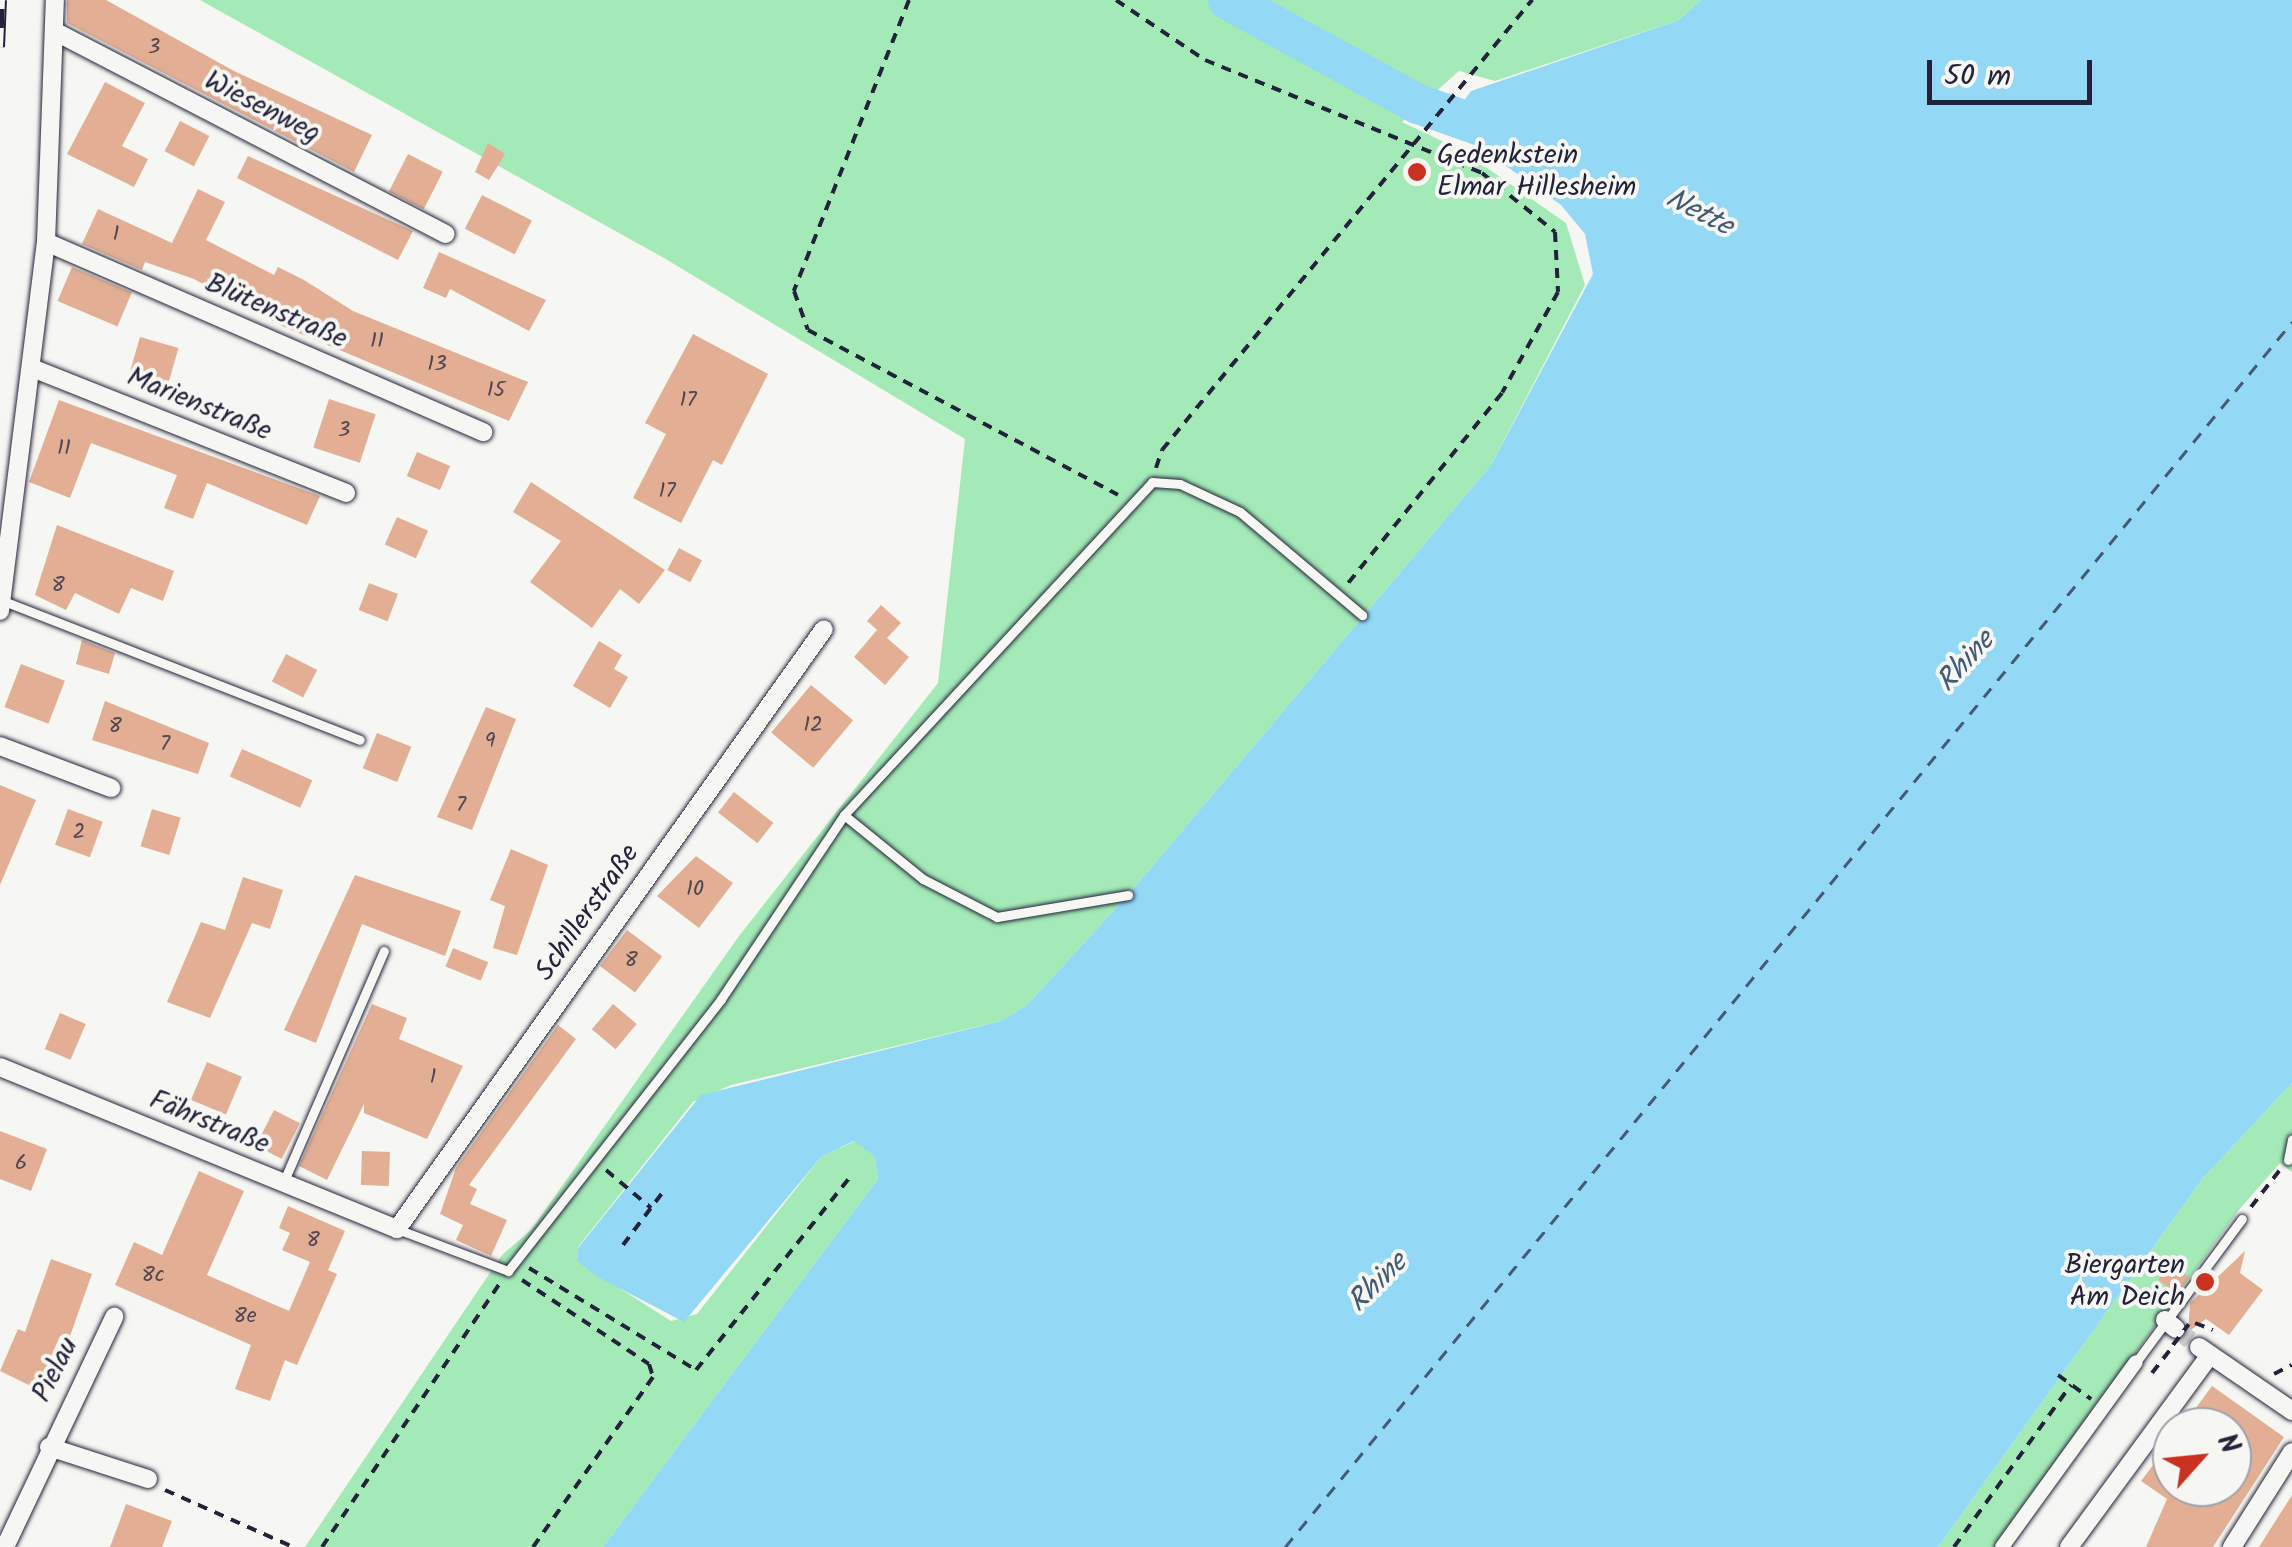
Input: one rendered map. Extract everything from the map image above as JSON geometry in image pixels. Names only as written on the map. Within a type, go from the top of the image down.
[{"type":"street","points":[[1,606],[46,242],[55,0]]},
{"type":"street","name":"Wiesenweg","points":[[54,31],[445,234]]},
{"type":"street","name":"Blütenstraße","points":[[46,242],[484,432]]},
{"type":"street","name":"Marienstraße","points":[[32,368],[346,493]]},
{"type":"street","name":"Schillerstraße","points":[[397,1229],[824,629]]},
{"type":"street","points":[[0,746],[110,788]]},
{"type":"street","name":"Fährstraße","points":[[0,1067],[397,1229]]},
{"type":"street","name":"Pielau","points":[[4,1547],[48,1447],[114,1317]]},
{"type":"street","points":[[2069,1547],[2205,1351],[2292,1410]]},
{"type":"street","points":[[2002,1547],[2136,1362]]},
{"type":"street","name":"Pielau","points":[[48,1447],[148,1480]]},
{"type":"street","points":[[2232,1547],[2292,1452]]},
{"type":"lane","points":[[397,1229],[508,1271],[721,998],[844,815],[1128,500],[1152,482],[1180,484],[1240,512],[1362,615]]},
{"type":"lane","points":[[1,606],[360,740]]},
{"type":"lane","points":[[844,815],[922,878],[996,917],[1128,896]]},
{"type":"lane","points":[[283,1183],[384,950]]},
{"type":"lane","points":[[2288,1160],[2292,1139]]},
{"type":"lane","points":[[2136,1362],[2176,1329],[2242,1218]]},
{"type":"path","points":[[909,0],[794,292],[808,330],[1128,500]]},
{"type":"path","points":[[1116,0],[1204,60],[1482,173],[1554,232],[1558,292],[1502,393],[1339,594]]},
{"type":"path","points":[[1152,482],[1162,450],[1478,74],[1532,0]]},
{"type":"path","points":[[595,1160],[651,1208]]},
{"type":"path","points":[[2242,1218],[2288,1160]]},
{"type":"path","points":[[516,1260],[696,1370],[851,1176]]},
{"type":"path","points":[[623,1245],[666,1188]]},
{"type":"path","points":[[322,1547],[508,1271],[649,1364],[653,1376],[532,1547]]},
{"type":"path","points":[[2204,1324],[2228,1341]]},
{"type":"path","points":[[2264,1366],[2276,1374],[2292,1365]]},
{"type":"path","points":[[2058,1375],[2105,1409]]},
{"type":"path","points":[[1954,1547],[2071,1384]]},
{"type":"path","points":[[148,1480],[293,1547]]},
{"type":"green space","points":[[200,0],[1701,0],[1679,20],[1495,81],[1459,71],[1402,122],[1463,151],[1566,223],[1585,285],[1491,465],[1128,895],[1027,1005],[1001,1021],[731,1085],[693,1102],[578,1247],[577,1261],[671,1321],[697,1314],[821,1157],[855,1141],[875,1157],[878,1179],[603,1547],[305,1547],[502,1255],[531,1230],[739,936],[938,683],[965,439],[664,258]]},
{"type":"green space","points":[[2292,1083],[2292,1172],[2280,1163],[2238,1211],[1995,1547],[1938,1547],[2203,1178]]},
{"type":"water","name":"Rhine","points":[[1701,0],[2292,0],[2292,1083],[2203,1178],[1938,1547],[603,1547],[878,1179],[875,1157],[854,1141],[821,1157],[684,1322],[598,1277],[577,1261],[578,1248],[701,1095],[1001,1021],[1027,1005],[1128,895],[1491,465],[1593,274],[1585,234],[1561,205],[1447,124],[1471,91],[1679,20]]},
{"type":"building","points":[[67,0],[106,0],[234,71],[372,135],[354,172],[67,23]]},
{"type":"building","points":[[105,82],[145,103],[122,146],[148,159],[134,187],[67,154]]},
{"type":"building","points":[[180,121],[209,136],[194,166],[165,151]]},
{"type":"building","points":[[488,143],[505,154],[489,180],[475,172]]},
{"type":"building","points":[[408,154],[443,172],[424,209],[389,191]]},
{"type":"building","points":[[248,156],[413,231],[398,260],[237,178]]},
{"type":"building","points":[[198,189],[225,202],[206,240],[274,275],[278,267],[353,311],[528,382],[509,421],[282,326],[194,279],[145,262],[142,270],[82,244],[98,209],[172,243]]},
{"type":"building","points":[[482,195],[532,220],[515,254],[465,229]]},
{"type":"building","points":[[439,252],[546,300],[529,331],[450,289],[446,298],[423,288]]},
{"type":"building","points":[[72,267],[132,292],[117,326],[58,301]]},
{"type":"building","points":[[693,334],[768,374],[722,465],[713,460],[681,523],[633,498],[666,434],[645,423]]},
{"type":"building","points":[[140,337],[178,348],[167,388],[128,377]]},
{"type":"building","points":[[329,399],[376,414],[360,463],[313,448]]},
{"type":"building","points":[[59,400],[320,496],[307,525],[207,483],[193,519],[164,508],[177,475],[91,443],[70,498],[29,482]]},
{"type":"building","points":[[417,452],[450,466],[440,490],[407,476]]},
{"type":"building","points":[[531,482],[665,570],[639,604],[620,589],[592,628],[530,582],[561,541],[513,512]]},
{"type":"building","points":[[397,517],[428,531],[416,558],[385,544]]},
{"type":"building","points":[[57,525],[174,571],[163,601],[131,588],[119,614],[75,593],[66,610],[35,595]]},
{"type":"building","points":[[679,548],[702,560],[690,582],[667,570]]},
{"type":"building","points":[[369,583],[398,594],[388,621],[359,610]]},
{"type":"building","points":[[881,605],[901,623],[887,638],[909,657],[885,685],[854,657],[877,630],[883,635],[867,621]]},
{"type":"building","points":[[82,640],[115,653],[109,674],[76,664]]},
{"type":"building","points":[[599,641],[622,655],[614,669],[628,677],[610,708],[573,686]]},
{"type":"building","points":[[286,654],[317,670],[303,698],[272,682]]},
{"type":"building","points":[[21,664],[65,681],[48,724],[5,707]]},
{"type":"building","points":[[811,685],[853,720],[813,768],[771,732]]},
{"type":"building","points":[[105,701],[209,743],[198,774],[92,740]]},
{"type":"building","points":[[486,707],[516,719],[472,830],[437,817]]},
{"type":"building","points":[[377,733],[411,747],[397,782],[363,768]]},
{"type":"building","points":[[242,749],[312,780],[300,808],[230,776]]},
{"type":"building","points":[[0,785],[36,800],[0,885]]},
{"type":"building","points":[[734,792],[773,823],[757,843],[718,812]]},
{"type":"building","points":[[68,809],[103,822],[90,857],[55,845]]},
{"type":"building","points":[[152,809],[181,818],[169,855],[141,846]]},
{"type":"building","points":[[511,849],[548,865],[517,955],[493,948],[505,906],[490,900]]},
{"type":"building","points":[[696,856],[733,883],[699,928],[657,896]]},
{"type":"building","points":[[355,875],[461,911],[445,956],[362,924],[316,1043],[284,1030]]},
{"type":"building","points":[[243,877],[283,890],[270,929],[252,923],[210,1018],[167,1002],[201,922],[225,930]]},
{"type":"building","points":[[627,930],[662,956],[635,992],[600,966]]},
{"type":"building","points":[[453,948],[488,962],[481,981],[446,967]]},
{"type":"building","points":[[372,1004],[407,1018],[399,1039],[463,1066],[427,1139],[364,1113],[364,1104],[327,1180],[299,1166]]},
{"type":"building","points":[[613,1004],[637,1024],[616,1049],[592,1029]]},
{"type":"building","points":[[60,1013],[86,1024],[71,1060],[45,1049]]},
{"type":"building","points":[[558,1025],[576,1039],[469,1185],[477,1189],[470,1204],[507,1220],[491,1256],[456,1240],[463,1225],[440,1214],[456,1168]]},
{"type":"building","points":[[207,1062],[242,1077],[226,1115],[191,1100]]},
{"type":"building","points":[[274,1110],[300,1123],[282,1159],[256,1146]]},
{"type":"building","points":[[0,1131],[47,1149],[31,1191],[0,1179]]},
{"type":"building","points":[[362,1151],[390,1152],[389,1186],[361,1185]]},
{"type":"building","points":[[199,1171],[244,1191],[207,1275],[289,1311],[310,1262],[282,1250],[290,1233],[279,1228],[288,1206],[345,1231],[328,1270],[337,1274],[297,1365],[285,1360],[270,1401],[235,1389],[251,1345],[115,1285],[134,1242],[162,1255]]},
{"type":"building","points":[[2245,1251],[2240,1273],[2263,1290],[2229,1335],[2206,1319],[2188,1332],[2190,1303]]},
{"type":"building","points":[[51,1259],[92,1274],[69,1339],[60,1336],[37,1389],[0,1371],[18,1329],[25,1332]]},
{"type":"building","points":[[2171,1263],[2189,1277],[2176,1294],[2158,1280]]},
{"type":"building","points":[[2212,1386],[2242,1407],[2197,1407]]},
{"type":"building","points":[[2252,1414],[2284,1437],[2252,1487]]},
{"type":"building","points":[[2152,1466],[2152,1489],[2141,1481]]},
{"type":"building","points":[[2292,1495],[2292,1547],[2259,1547]]},
{"type":"building","points":[[126,1504],[172,1521],[162,1547],[110,1547]]},
{"type":"building","points":[[2164,1507],[2239,1507],[2213,1547],[2146,1547]]},
{"type":"waterway","name":"Nette","points":[[1228,0],[1418,104],[1503,134]]},
{"type":"ferry route","points":[[1285,1547],[2292,322]]},
{"type":"tunnel","points":[[2176,1329],[2199,1347]]},
{"type":"railway","points":[[0,47],[2,0]]},
{"type":"place","name":"Gedenkstein Elmar Hillesheim","points":[[1417,172]]},
{"type":"place","name":"Biergarten Am Deich","points":[[2205,1282]]}]
